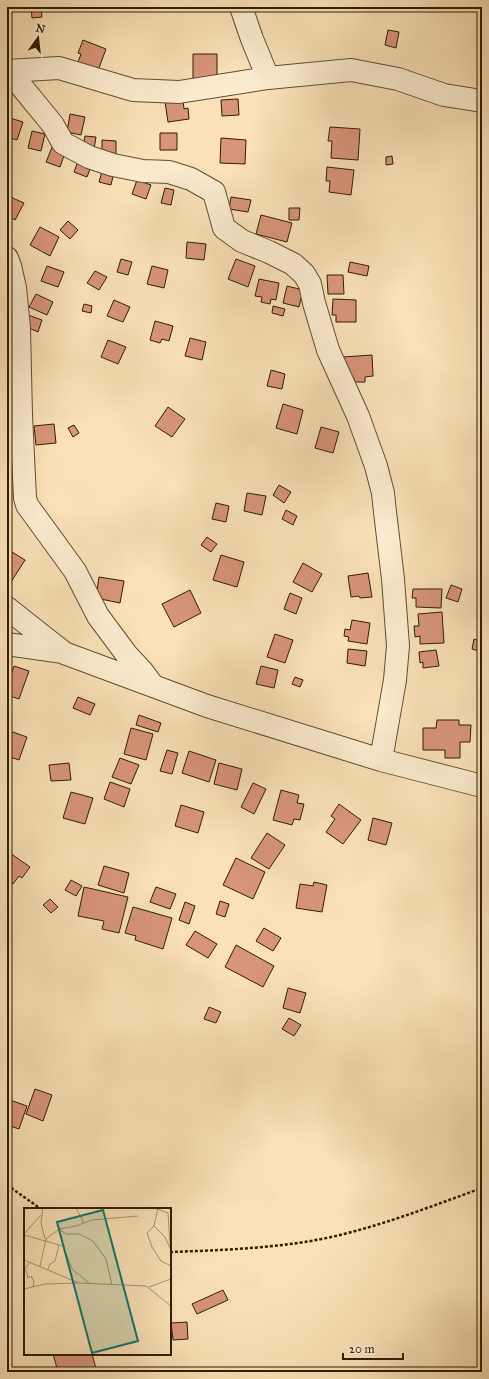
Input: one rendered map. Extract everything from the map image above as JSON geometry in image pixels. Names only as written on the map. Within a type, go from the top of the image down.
[{"type":"street","points":[[241,7],[268,78]]},
{"type":"street","points":[[7,70],[59,68],[133,90],[179,92],[268,78],[351,70],[398,80],[444,95],[482,101]]},
{"type":"street","points":[[7,70],[53,125],[63,143],[89,157],[114,165],[143,171],[169,172],[191,179],[214,192],[224,228],[242,241],[293,264],[304,274],[310,284],[328,350],[358,416],[376,466],[383,493],[393,579],[398,646],[395,680],[381,760]]},
{"type":"street","points":[[7,258],[15,288],[19,328],[21,415],[25,498],[27,505],[75,571],[98,616],[127,656],[142,671],[152,685]]},
{"type":"street","points":[[7,608],[64,653]]},
{"type":"street","points":[[7,644],[64,653],[207,706],[381,760],[482,786]]},
{"type":"path","points":[[7,1185],[40,1208]]},
{"type":"path","points":[[171,1252],[291,1244],[339,1235],[392,1221],[482,1188]]},
{"type":"building","points":[[31,7],[41,7],[42,17],[32,18]]},
{"type":"building","points":[[388,30],[399,32],[396,48],[385,45]]},
{"type":"building","points":[[83,40],[106,49],[97,73],[77,65],[81,54],[78,53]]},
{"type":"building","points":[[193,54],[217,54],[217,79],[193,79]]},
{"type":"building","points":[[238,99],[239,115],[222,116],[221,100]]},
{"type":"building","points":[[183,100],[184,109],[188,108],[189,119],[168,122],[165,102]]},
{"type":"building","points":[[70,114],[85,117],[81,135],[67,132]]},
{"type":"building","points":[[7,117],[23,122],[17,140],[7,137]]},
{"type":"building","points":[[330,127],[360,129],[358,160],[331,158],[332,141],[328,141]]},
{"type":"building","points":[[32,131],[45,134],[41,151],[28,148]]},
{"type":"building","points":[[160,133],[177,133],[177,150],[160,150]]},
{"type":"building","points":[[85,136],[96,137],[94,149],[83,147]]},
{"type":"building","points":[[221,138],[246,140],[245,164],[220,163]]},
{"type":"building","points":[[102,140],[116,141],[116,157],[102,157]]},
{"type":"building","points":[[53,145],[66,150],[60,167],[46,162]]},
{"type":"building","points":[[392,156],[393,164],[386,165],[386,157]]},
{"type":"building","points":[[79,159],[92,164],[87,177],[74,172]]},
{"type":"building","points":[[327,167],[354,170],[351,195],[329,192],[330,181],[326,181]]},
{"type":"building","points":[[103,168],[114,172],[111,185],[99,182]]},
{"type":"building","points":[[137,180],[151,185],[146,199],[132,194]]},
{"type":"building","points":[[165,188],[174,190],[171,205],[161,203]]},
{"type":"building","points":[[8,196],[24,203],[15,220],[7,215]]},
{"type":"building","points":[[231,197],[251,200],[248,212],[229,209]]},
{"type":"building","points":[[289,208],[300,208],[299,220],[289,220]]},
{"type":"building","points":[[261,215],[292,223],[287,242],[256,234]]},
{"type":"building","points":[[68,221],[78,230],[70,239],[60,230]]},
{"type":"building","points":[[40,227],[59,237],[50,256],[30,245]]},
{"type":"building","points":[[187,242],[206,244],[204,260],[186,258]]},
{"type":"building","points":[[121,259],[132,262],[128,275],[117,272]]},
{"type":"building","points":[[236,259],[255,266],[248,287],[228,279]]},
{"type":"building","points":[[350,262],[369,266],[367,276],[348,272]]},
{"type":"building","points":[[47,266],[64,272],[58,287],[41,281]]},
{"type":"building","points":[[152,266],[168,270],[164,288],[147,284]]},
{"type":"building","points":[[95,271],[107,277],[99,290],[87,283]]},
{"type":"building","points":[[327,275],[343,275],[344,294],[328,294]]},
{"type":"building","points":[[259,279],[279,283],[276,300],[271,299],[270,304],[261,302],[262,297],[255,296]]},
{"type":"building","points":[[287,286],[303,290],[299,307],[283,303]]},
{"type":"building","points":[[36,294],[53,302],[47,315],[29,307]]},
{"type":"building","points":[[333,299],[356,300],[356,322],[336,322],[336,315],[332,315]]},
{"type":"building","points":[[114,300],[130,307],[123,322],[107,316]]},
{"type":"building","points":[[84,304],[92,306],[91,313],[82,311]]},
{"type":"building","points":[[273,306],[285,309],[283,316],[272,313]]},
{"type":"building","points":[[28,315],[42,320],[38,332],[24,326]]},
{"type":"building","points":[[155,321],[173,326],[169,341],[162,339],[160,343],[150,340]]},
{"type":"building","points":[[7,332],[9,332],[10,348],[7,348]]},
{"type":"building","points":[[190,338],[206,342],[202,360],[185,356]]},
{"type":"building","points":[[108,340],[126,347],[118,364],[101,357]]},
{"type":"building","points":[[372,355],[373,376],[365,377],[365,382],[354,382],[354,378],[344,378],[343,357]]},
{"type":"building","points":[[271,370],[285,374],[282,389],[267,386]]},
{"type":"building","points":[[479,390],[482,390],[482,401]]},
{"type":"building","points":[[283,404],[303,410],[297,434],[276,428]]},
{"type":"building","points":[[7,406],[18,409],[12,429],[7,428]]},
{"type":"building","points":[[168,407],[185,419],[172,437],[155,426]]},
{"type":"building","points":[[54,424],[56,443],[36,445],[34,426]]},
{"type":"building","points":[[74,425],[79,433],[73,437],[68,428]]},
{"type":"building","points":[[321,427],[339,432],[333,453],[315,448]]},
{"type":"building","points":[[7,436],[10,437],[7,447]]},
{"type":"building","points":[[279,485],[291,492],[284,503],[273,495]]},
{"type":"building","points":[[247,493],[266,496],[262,515],[244,511]]},
{"type":"building","points":[[216,503],[229,506],[226,522],[212,519]]},
{"type":"building","points":[[286,510],[297,516],[293,525],[282,519]]},
{"type":"building","points":[[207,537],[217,544],[211,552],[201,545]]},
{"type":"building","points":[[12,552],[25,560],[11,582],[7,579],[7,560]]},
{"type":"building","points":[[221,555],[244,562],[237,587],[213,580]]},
{"type":"building","points":[[303,563],[322,574],[312,592],[293,582]]},
{"type":"building","points":[[368,573],[372,597],[351,597],[348,576]]},
{"type":"building","points":[[99,577],[124,581],[120,603],[96,598]]},
{"type":"building","points":[[451,585],[462,589],[458,602],[446,598]]},
{"type":"building","points":[[413,589],[442,589],[441,608],[416,607],[416,598],[412,598]]},
{"type":"building","points":[[190,590],[201,613],[174,627],[162,604]]},
{"type":"building","points":[[290,593],[302,598],[296,614],[284,609]]},
{"type":"building","points":[[442,612],[444,643],[420,644],[420,636],[415,637],[414,626],[419,626],[418,614]]},
{"type":"building","points":[[352,620],[370,623],[367,644],[348,641],[349,637],[344,636],[345,629],[350,630]]},
{"type":"building","points":[[275,634],[293,640],[285,663],[267,657]]},
{"type":"building","points":[[474,639],[482,642],[482,652],[472,649]]},
{"type":"building","points":[[348,649],[367,651],[365,666],[347,663]]},
{"type":"building","points":[[436,650],[439,666],[423,668],[423,662],[420,663],[419,652]]},
{"type":"building","points":[[14,666],[29,671],[19,699],[7,695],[7,681],[9,681]]},
{"type":"building","points":[[261,666],[278,670],[274,688],[256,684]]},
{"type":"building","points":[[295,677],[303,680],[300,687],[292,684]]},
{"type":"building","points":[[78,697],[95,704],[90,715],[73,708]]},
{"type":"building","points":[[139,715],[161,723],[158,732],[136,725]]},
{"type":"building","points":[[437,720],[459,720],[459,725],[471,725],[470,742],[460,742],[460,758],[445,758],[445,750],[423,750],[423,728],[436,728]]},
{"type":"building","points":[[131,728],[153,734],[146,760],[124,754]]},
{"type":"building","points":[[7,730],[27,737],[19,760],[7,756]]},
{"type":"building","points":[[167,750],[178,753],[172,774],[160,771]]},
{"type":"building","points":[[189,751],[216,760],[209,782],[182,773]]},
{"type":"building","points":[[120,758],[139,765],[131,784],[112,777]]},
{"type":"building","points":[[69,763],[71,780],[51,781],[49,765]]},
{"type":"building","points":[[219,763],[242,769],[237,790],[214,784]]},
{"type":"building","points":[[110,782],[130,789],[124,807],[104,799]]},
{"type":"building","points":[[253,783],[266,789],[254,814],[241,807]]},
{"type":"building","points":[[281,790],[299,795],[297,803],[304,804],[300,820],[294,819],[292,825],[273,820]]},
{"type":"building","points":[[71,792],[93,798],[85,824],[63,818]]},
{"type":"building","points":[[339,804],[361,820],[343,844],[326,832],[335,819],[331,816]]},
{"type":"building","points":[[181,805],[204,812],[198,833],[175,826]]},
{"type":"building","points":[[373,818],[392,823],[386,845],[368,840]]},
{"type":"building","points":[[267,833],[285,845],[269,869],[251,858]]},
{"type":"building","points":[[7,851],[30,867],[22,878],[19,876],[13,884],[7,880]]},
{"type":"building","points":[[236,858],[265,872],[253,899],[223,885]]},
{"type":"building","points":[[104,866],[129,873],[124,893],[98,885]]},
{"type":"building","points":[[71,880],[82,886],[76,896],[65,890]]},
{"type":"building","points":[[314,882],[327,885],[322,912],[296,908],[300,884],[313,886]]},
{"type":"building","points":[[84,887],[128,897],[119,933],[102,929],[104,921],[78,916]]},
{"type":"building","points":[[156,887],[176,894],[170,909],[150,902]]},
{"type":"building","points":[[50,899],[58,907],[51,913],[43,905]]},
{"type":"building","points":[[220,901],[229,904],[225,917],[216,914]]},
{"type":"building","points":[[185,902],[195,906],[189,924],[179,920]]},
{"type":"building","points":[[133,907],[172,918],[163,949],[135,940],[136,936],[125,933]]},
{"type":"building","points":[[264,928],[281,938],[273,951],[256,941]]},
{"type":"building","points":[[195,931],[217,944],[208,958],[186,945]]},
{"type":"building","points":[[236,945],[274,966],[263,987],[225,967]]},
{"type":"building","points":[[288,988],[306,993],[300,1013],[283,1008]]},
{"type":"building","points":[[209,1007],[221,1012],[216,1023],[204,1019]]},
{"type":"building","points":[[289,1018],[301,1025],[294,1036],[282,1029]]},
{"type":"building","points":[[35,1089],[52,1095],[43,1121],[26,1114]]},
{"type":"building","points":[[7,1099],[27,1106],[19,1129],[7,1125]]},
{"type":"building","points":[[223,1290],[228,1300],[197,1314],[192,1304]]},
{"type":"building","points":[[187,1322],[188,1339],[173,1340],[171,1323]]},
{"type":"building","points":[[53,1355],[92,1355],[97,1372],[58,1372]]}]
